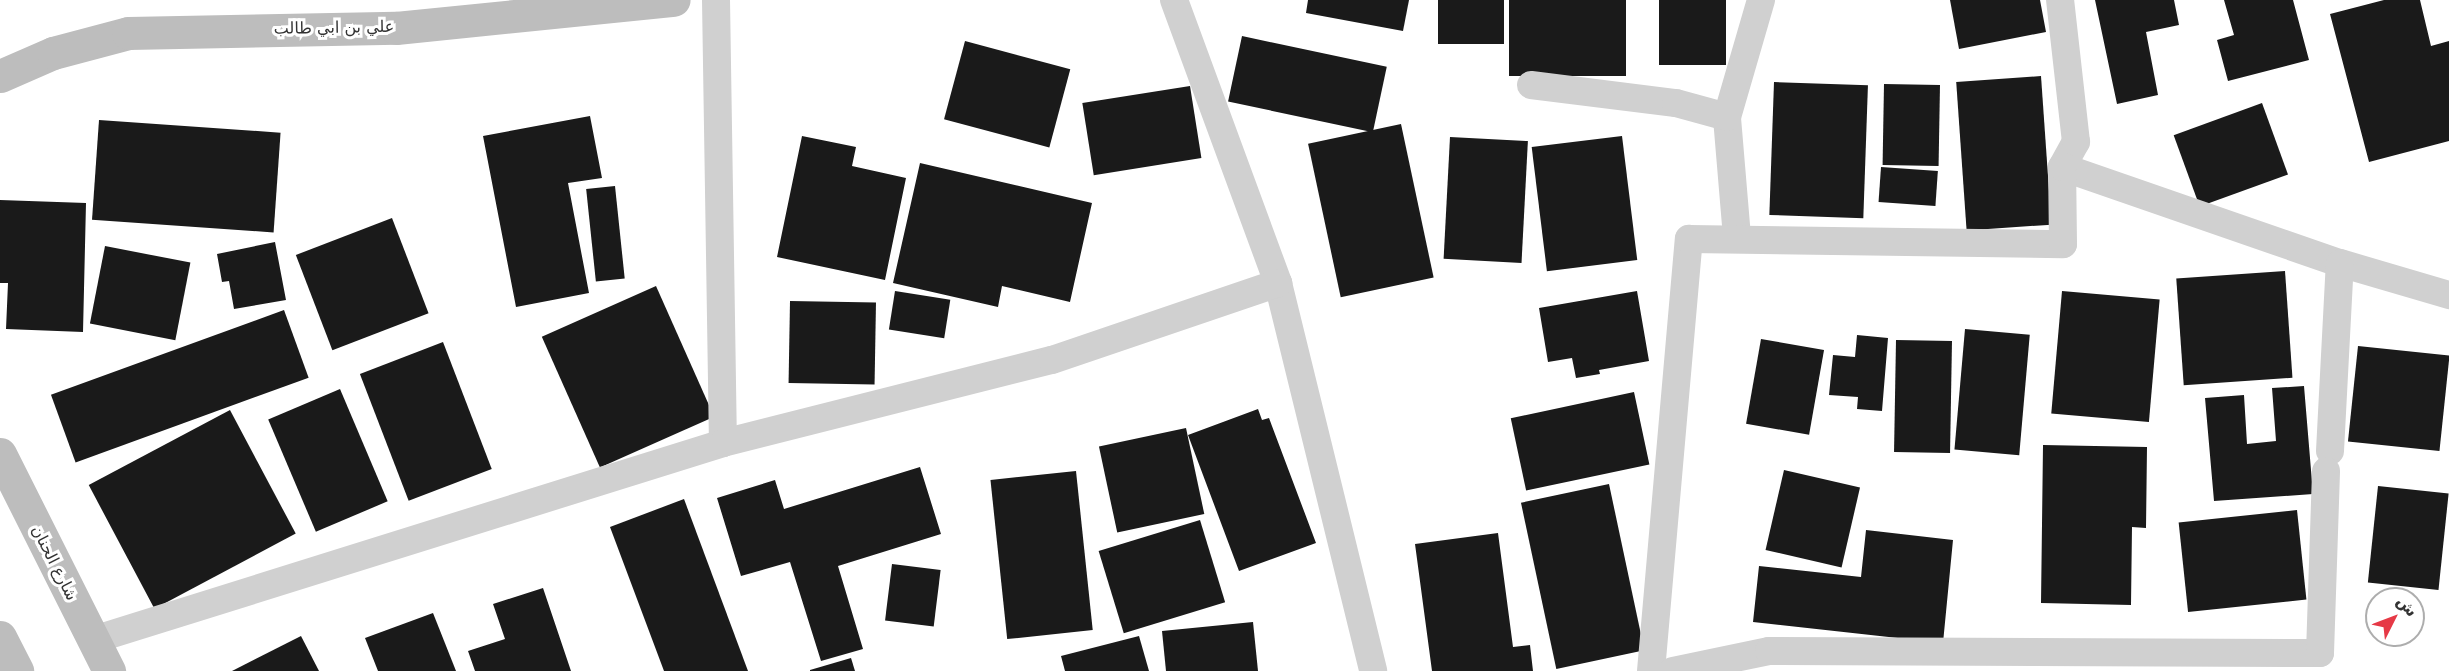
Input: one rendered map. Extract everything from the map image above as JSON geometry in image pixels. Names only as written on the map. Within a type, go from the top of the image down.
[{"type":"main road","name":"علي بن ابي طالب","points":[[0,76],[53,52],[128,33],[396,28],[674,0]]},
{"type":"main road","name":"شارع الحنان","points":[[0,454],[109,671]]},
{"type":"main road","points":[[0,637],[17,671]]},
{"type":"street","points":[[716,0],[723,443]]},
{"type":"street","points":[[1174,0],[1278,282],[1373,671]]},
{"type":"street","points":[[1737,237],[1727,117],[1761,0]]},
{"type":"street","points":[[1651,671],[1689,239],[1737,237],[2063,244],[2062,167],[2076,142],[2060,0]]},
{"type":"street","points":[[1531,85],[1676,103],[1727,117]]},
{"type":"street","points":[[2062,167],[2340,263],[2449,295]]},
{"type":"street","points":[[1673,671],[1769,661],[2320,653],[2328,461],[2340,263]]},
{"type":"street","points":[[93,640],[723,443],[1052,360],[1278,282]]},
{"type":"building","points":[[1308,0],[1409,0],[1403,31],[1306,13]]},
{"type":"building","points":[[1438,0],[1504,0],[1504,44],[1438,44]]},
{"type":"building","points":[[1509,0],[1626,0],[1626,76],[1509,76]]},
{"type":"building","points":[[1659,0],[1726,0],[1726,65],[1659,65]]},
{"type":"building","points":[[1950,0],[2040,0],[2046,32],[1959,49]]},
{"type":"building","points":[[2095,0],[2174,0],[2179,25],[2146,32],[2158,95],[2117,104]]},
{"type":"building","points":[[2224,0],[2293,0],[2309,60],[2228,81],[2217,40],[2234,35]]},
{"type":"building","points":[[2384,0],[2420,0],[2431,46],[2449,41],[2449,141],[2369,162],[2330,14]]},
{"type":"building","points":[[1242,36],[1387,67],[1373,132],[1228,102]]},
{"type":"building","points":[[965,41],[1070,69],[1049,147],[944,119]]},
{"type":"building","points":[[2041,76],[2051,225],[1967,231],[1956,82]]},
{"type":"building","points":[[1774,82],[1868,85],[1863,218],[1769,215]]},
{"type":"building","points":[[1884,84],[1940,85],[1939,166],[1883,165]]},
{"type":"building","points":[[1190,86],[1201,158],[1094,175],[1082,103]]},
{"type":"building","points":[[2262,103],[2288,174],[2200,207],[2174,135]]},
{"type":"building","points":[[590,116],[602,178],[568,183],[589,293],[516,307],[483,136]]},
{"type":"building","points":[[99,120],[281,133],[274,232],[92,220]]},
{"type":"building","points":[[1401,124],[1434,278],[1341,297],[1308,144]]},
{"type":"building","points":[[802,136],[856,147],[852,166],[906,178],[885,280],[777,257]]},
{"type":"building","points":[[1622,136],[1637,260],[1547,271],[1532,147]]},
{"type":"building","points":[[1450,137],[1528,141],[1522,263],[1444,259]]},
{"type":"building","points":[[920,163],[1092,203],[1070,302],[1002,286],[998,307],[893,283]]},
{"type":"building","points":[[1881,167],[1938,171],[1935,206],[1879,202]]},
{"type":"building","points":[[615,186],[625,278],[596,282],[586,189]]},
{"type":"building","points":[[0,200],[86,203],[83,332],[6,329],[8,283],[0,283]]},
{"type":"building","points":[[392,218],[429,313],[332,350],[296,255]]},
{"type":"building","points":[[275,242],[286,300],[234,309],[229,281],[222,282],[217,254]]},
{"type":"building","points":[[105,246],[190,263],[175,340],[90,324]]},
{"type":"building","points":[[2285,271],[2292,378],[2184,385],[2176,279]]},
{"type":"building","points":[[656,286],[714,417],[600,467],[542,337]]},
{"type":"building","points":[[895,291],[950,300],[944,338],[889,330]]},
{"type":"building","points":[[1637,291],[1649,361],[1599,370],[1600,374],[1576,378],[1572,358],[1548,362],[1539,308]]},
{"type":"building","points":[[2062,291],[2160,300],[2149,422],[2051,414]]},
{"type":"building","points":[[790,301],[876,303],[875,384],[789,383]]},
{"type":"building","points":[[284,310],[309,378],[76,462],[51,395]]},
{"type":"building","points":[[1965,329],[2030,335],[2019,455],[1954,450]]},
{"type":"building","points":[[1857,335],[1888,338],[1882,411],[1857,409],[1858,397],[1829,395],[1833,355],[1855,357]]},
{"type":"building","points":[[1761,339],[1824,350],[1809,435],[1746,424]]},
{"type":"building","points":[[1896,340],[1952,341],[1950,453],[1894,452]]},
{"type":"building","points":[[443,342],[492,469],[409,501],[360,374]]},
{"type":"building","points":[[2358,346],[2449,356],[2439,451],[2348,441]]},
{"type":"building","points":[[2304,386],[2313,494],[2214,501],[2205,398],[2244,395],[2247,444],[2276,441],[2272,388]]},
{"type":"building","points":[[340,389],[388,501],[316,532],[268,419]]},
{"type":"building","points":[[1634,392],[1649,464],[1526,491],[1511,418]]},
{"type":"building","points":[[1258,409],[1262,420],[1269,418],[1316,543],[1239,571],[1188,435]]},
{"type":"building","points":[[230,410],[296,534],[154,609],[89,485]]},
{"type":"building","points":[[1186,428],[1204,514],[1117,533],[1099,447]]},
{"type":"building","points":[[2043,445],[2147,447],[2146,528],[2132,527],[2131,605],[2041,603]]},
{"type":"building","points":[[920,467],[941,534],[838,566],[863,649],[821,661],[790,562],[741,576],[717,498],[775,480],[784,509]]},
{"type":"building","points":[[1784,470],[1860,488],[1842,567],[1766,550]]},
{"type":"building","points":[[1076,471],[1093,630],[1007,639],[990,480]]},
{"type":"building","points":[[1609,484],[1644,650],[1556,669],[1521,503]]},
{"type":"building","points":[[2378,486],[2449,493],[2438,590],[2368,582]]},
{"type":"building","points":[[684,499],[748,671],[664,671],[610,527]]},
{"type":"building","points":[[2297,510],[2306,600],[2188,612],[2179,522]]},
{"type":"building","points":[[1200,520],[1225,602],[1124,633],[1099,551]]},
{"type":"building","points":[[1866,530],[1953,540],[1943,643],[1753,622],[1759,566],[1861,577]]},
{"type":"building","points":[[1498,533],[1513,647],[1530,645],[1533,671],[1432,671],[1415,544]]},
{"type":"building","points":[[892,564],[941,570],[934,627],[885,621]]},
{"type":"building","points":[[543,588],[571,671],[475,671],[468,651],[505,639],[493,604]]},
{"type":"building","points":[[433,613],[456,671],[378,671],[365,638]]},
{"type":"building","points":[[1253,622],[1258,671],[1166,671],[1162,631]]},
{"type":"building","points":[[301,636],[319,671],[232,671]]},
{"type":"building","points":[[1139,636],[1149,671],[1065,671],[1061,656]]},
{"type":"building","points":[[851,658],[855,671],[810,671],[810,670]]}]
